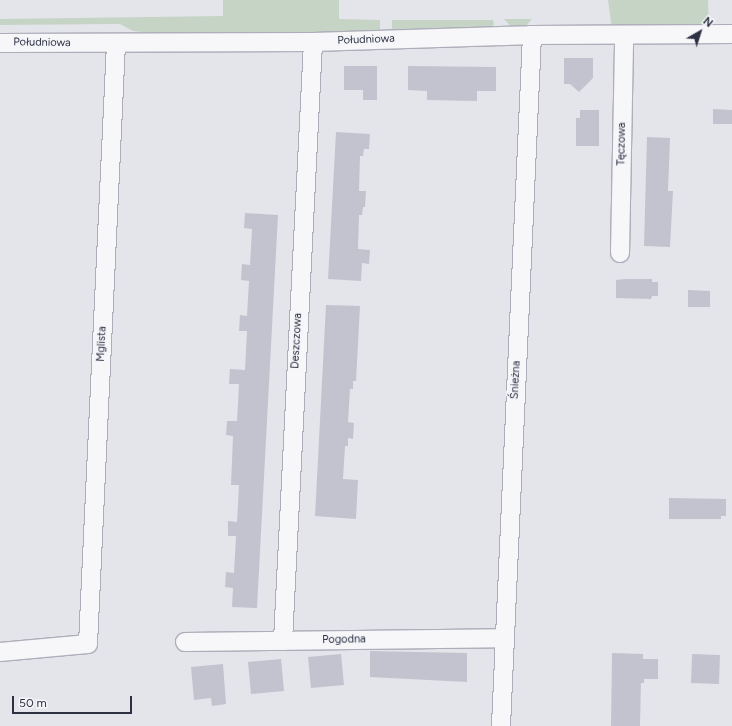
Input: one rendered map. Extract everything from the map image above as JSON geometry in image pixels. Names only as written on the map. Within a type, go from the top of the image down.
[{"type":"street","name":"Południowa","points":[[0,43],[116,44],[313,42],[532,35],[624,36],[732,34]]},
{"type":"street","name":"Śnieżna","points":[[501,726],[532,35]]},
{"type":"street","name":"Tęczowa","points":[[620,252],[624,36]]},
{"type":"street","name":"Deszczowa","points":[[283,641],[313,42]]},
{"type":"street","name":"Mglista","points":[[0,652],[88,644],[116,44]]},
{"type":"street","name":"Pogodna","points":[[185,642],[504,638]]},
{"type":"green space","points":[[223,0],[339,0],[339,19],[380,20],[380,35],[195,38],[133,31],[120,24],[0,25],[0,19],[223,16]]},
{"type":"green space","points":[[608,0],[708,0],[709,30],[612,29]]},
{"type":"green space","points":[[504,19],[532,19],[525,27],[511,27]]},
{"type":"green space","points":[[392,20],[493,20],[494,24],[491,29],[392,34]]},
{"type":"building","points":[[564,58],[593,58],[593,78],[579,92],[570,84],[564,84]]},
{"type":"building","points":[[344,66],[377,66],[377,100],[363,100],[363,90],[344,90]]},
{"type":"building","points":[[408,66],[496,67],[496,91],[477,91],[477,101],[427,100],[427,91],[408,90]]},
{"type":"building","points":[[713,109],[732,110],[732,124],[713,124]]},
{"type":"building","points":[[580,110],[599,110],[599,146],[576,146],[576,118],[580,118]]},
{"type":"building","points":[[336,132],[370,134],[369,149],[364,149],[363,156],[360,156],[359,191],[366,191],[365,207],[363,207],[362,215],[359,215],[358,249],[370,250],[369,264],[362,263],[361,281],[328,279]]},
{"type":"building","points":[[647,137],[670,138],[668,191],[673,191],[670,247],[644,246]]},
{"type":"building","points":[[245,213],[278,215],[257,608],[232,607],[233,588],[225,587],[226,572],[234,573],[236,536],[228,536],[228,521],[237,522],[239,485],[231,485],[233,436],[226,435],[227,421],[237,421],[239,384],[229,384],[230,369],[245,370],[247,331],[239,331],[240,315],[247,316],[249,281],[241,280],[242,264],[250,265],[252,229],[244,228]]},
{"type":"building","points":[[652,279],[652,282],[658,282],[658,296],[652,296],[651,299],[616,298],[616,280]]},
{"type":"building","points":[[688,290],[710,291],[710,307],[688,307]]},
{"type":"building","points":[[326,305],[360,306],[356,381],[353,381],[353,389],[350,389],[348,422],[354,423],[353,439],[348,438],[348,446],[345,446],[343,479],[358,480],[356,519],[315,516]]},
{"type":"building","points":[[669,498],[726,499],[726,516],[721,516],[721,519],[669,519]]},
{"type":"building","points":[[370,651],[467,653],[467,682],[370,677]]},
{"type":"building","points":[[612,653],[643,654],[643,659],[658,659],[658,679],[644,679],[644,683],[641,683],[640,726],[611,726]]},
{"type":"building","points":[[341,654],[344,685],[311,688],[308,657]]},
{"type":"building","points":[[692,654],[720,655],[719,684],[691,683]]},
{"type":"building","points":[[281,659],[284,691],[251,694],[248,662]]},
{"type":"building","points":[[223,664],[226,704],[212,706],[211,698],[194,700],[191,667]]}]
